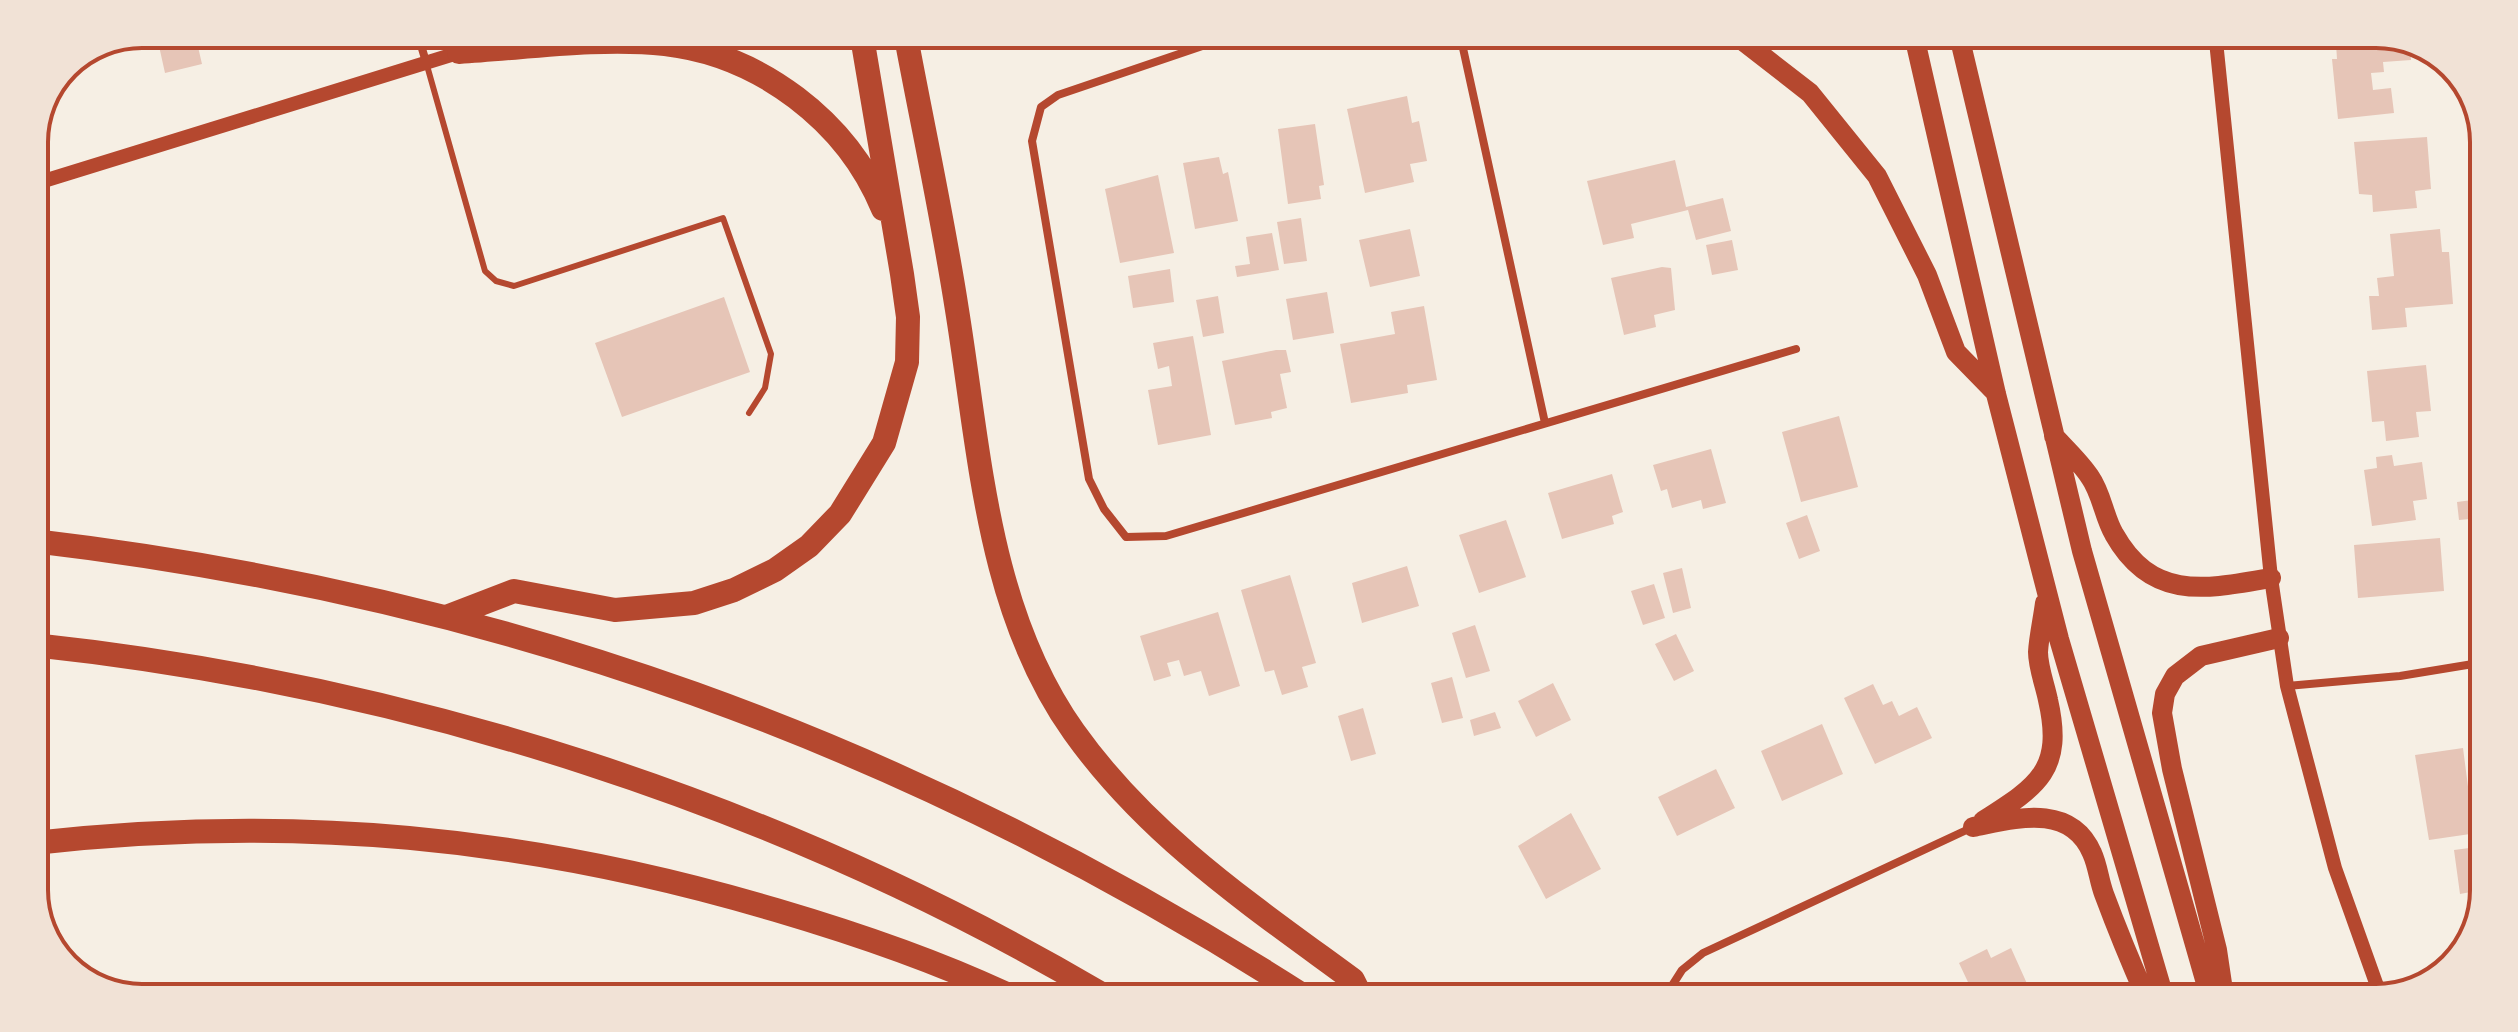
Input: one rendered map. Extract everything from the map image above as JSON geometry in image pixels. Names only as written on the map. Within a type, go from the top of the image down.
[{"type":"highway","points":[[459,52],[525,48]]},
{"type":"highway","points":[[684,48],[714,55],[756,71],[794,95],[823,119],[876,191],[892,232],[902,274]]},
{"type":"highway","points":[[449,616],[514,591],[615,610],[694,603],[761,577],[809,546],[840,514],[866,478],[884,443],[898,404],[907,362],[908,317],[864,48]]},
{"type":"highway","points":[[908,48],[957,309],[987,506],[1009,593],[1029,648],[1072,729],[1141,813],[1189,858],[1355,984]]},
{"type":"highway","points":[[48,543],[243,571],[449,616],[651,677],[881,766],[1067,856],[1284,984]]},
{"type":"highway","points":[[48,647],[153,660],[294,685],[429,717],[564,756],[826,854],[957,917],[1083,984]]},
{"type":"highway","points":[[48,842],[204,830],[348,832],[545,853],[641,873],[824,924],[909,953],[983,984]]},
{"type":"main road","points":[[1752,48],[1810,93],[1877,176],[1927,275],[1956,352],[1996,394]]},
{"type":"main road","points":[[1917,48],[1996,394],[2047,591],[2160,984]]},
{"type":"main road","points":[[1962,48],[2052,433],[2206,984]]},
{"type":"main road","points":[[2052,433],[2091,478],[2115,536],[2140,567],[2164,583],[2208,589],[2271,578]]},
{"type":"main road","points":[[1973,827],[2031,786],[2046,770],[2053,754],[2051,713],[2038,654],[2047,591]]},
{"type":"main road","points":[[2222,984],[2217,950],[2172,769],[2162,713],[2165,694],[2175,676],[2201,656],[2279,638]]},
{"type":"main road","points":[[1973,827],[2032,817],[2071,826],[2092,852],[2103,892],[2141,984]]},
{"type":"street","points":[[422,48],[426,62]]},
{"type":"street","points":[[48,180],[472,48]]},
{"type":"street","points":[[1197,48],[1058,95],[1041,107],[1032,141],[1089,479],[1104,509],[1126,537],[1166,536],[1796,349]]},
{"type":"street","points":[[1463,48],[1545,423]]},
{"type":"street","points":[[2214,48],[2271,578],[2287,686],[2335,868],[2376,984]]},
{"type":"street","points":[[2287,686],[2400,676],[2470,664]]},
{"type":"street","points":[[1673,984],[1682,970],[1703,953],[1973,827]]},
{"type":"lane","points":[[426,62],[485,271],[496,281],[514,286],[723,218],[771,354],[765,388],[749,413]]},
{"type":"building","points":[[159,48],[198,48],[202,64],[165,73]]},
{"type":"building","points":[[2336,48],[2376,48],[2411,55],[2411,60],[2383,62],[2384,72],[2371,73],[2373,90],[2391,88],[2394,113],[2338,119],[2332,59],[2337,59]]},
{"type":"building","points":[[1407,96],[1412,123],[1419,121],[1427,161],[1410,164],[1414,182],[1365,193],[1347,109]]},
{"type":"building","points":[[1315,124],[1324,185],[1319,186],[1321,199],[1288,204],[1278,129]]},
{"type":"building","points":[[2427,137],[2431,189],[2415,191],[2417,208],[2373,212],[2372,195],[2359,194],[2354,142]]},
{"type":"building","points":[[1219,157],[1223,174],[1228,172],[1238,221],[1195,229],[1183,163]]},
{"type":"building","points":[[1675,160],[1686,207],[1723,198],[1731,231],[1696,240],[1688,210],[1631,224],[1634,238],[1603,245],[1587,181]]},
{"type":"building","points":[[1158,175],[1174,253],[1120,263],[1105,189]]},
{"type":"building","points":[[1301,218],[1307,261],[1284,264],[1277,222]]},
{"type":"building","points":[[1410,229],[1420,276],[1370,287],[1359,240]]},
{"type":"building","points":[[2440,229],[2442,252],[2449,252],[2453,304],[2405,308],[2407,327],[2372,330],[2369,296],[2379,296],[2377,278],[2394,276],[2390,234]]},
{"type":"building","points":[[1272,233],[1279,270],[1237,277],[1235,266],[1250,264],[1246,237]]},
{"type":"building","points":[[1732,240],[1738,270],[1712,275],[1706,245]]},
{"type":"building","points":[[1662,267],[1671,268],[1675,310],[1654,315],[1656,327],[1624,335],[1611,278]]},
{"type":"building","points":[[1170,269],[1174,302],[1133,308],[1128,276]]},
{"type":"building","points":[[1327,292],[1334,333],[1293,340],[1286,299]]},
{"type":"building","points":[[1218,296],[1224,333],[1203,337],[1196,300]]},
{"type":"building","points":[[724,297],[750,372],[622,417],[595,343]]},
{"type":"building","points":[[1424,306],[1437,380],[1407,385],[1408,393],[1351,403],[1340,344],[1395,334],[1391,312]]},
{"type":"building","points":[[1193,336],[1211,435],[1158,445],[1148,390],[1172,386],[1169,366],[1158,369],[1153,343]]},
{"type":"building","points":[[1286,350],[1291,372],[1280,374],[1287,408],[1271,412],[1272,418],[1235,425],[1222,361]]},
{"type":"building","points":[[2426,365],[2431,411],[2416,412],[2419,437],[2386,441],[2384,421],[2372,422],[2367,371]]},
{"type":"building","points":[[1839,416],[1858,487],[1801,502],[1782,432]]},
{"type":"building","points":[[1711,449],[1726,503],[1703,509],[1701,500],[1672,508],[1667,489],[1661,491],[1653,465]]},
{"type":"building","points":[[2392,455],[2394,466],[2422,462],[2427,499],[2413,501],[2416,520],[2372,526],[2364,470],[2377,468],[2376,457]]},
{"type":"building","points":[[1612,474],[1623,512],[1612,516],[1614,524],[1562,539],[1548,493]]},
{"type":"building","points":[[2470,500],[2470,519],[2459,520],[2457,502]]},
{"type":"building","points":[[1807,515],[1820,551],[1799,559],[1786,523]]},
{"type":"building","points":[[1506,520],[1526,577],[1479,593],[1459,535]]},
{"type":"building","points":[[2440,538],[2444,591],[2358,598],[2354,545]]},
{"type":"building","points":[[1407,566],[1419,606],[1362,623],[1352,583]]},
{"type":"building","points":[[1682,568],[1691,608],[1673,613],[1663,573]]},
{"type":"building","points":[[1290,575],[1316,663],[1302,667],[1308,687],[1282,695],[1274,670],[1265,672],[1241,590]]},
{"type":"building","points":[[1654,584],[1665,618],[1643,625],[1631,591]]},
{"type":"building","points":[[1218,612],[1240,686],[1209,696],[1201,671],[1184,676],[1179,660],[1167,663],[1171,676],[1154,681],[1140,636]]},
{"type":"building","points":[[1475,625],[1490,671],[1466,678],[1452,633]]},
{"type":"building","points":[[1676,634],[1694,671],[1674,681],[1655,644]]},
{"type":"building","points":[[1452,677],[1463,718],[1442,723],[1431,683]]},
{"type":"building","points":[[1553,683],[1571,720],[1536,737],[1518,701]]},
{"type":"building","points":[[1873,684],[1883,705],[1892,701],[1899,716],[1917,707],[1932,738],[1875,764],[1844,698]]},
{"type":"building","points":[[1363,708],[1376,754],[1351,761],[1338,716]]},
{"type":"building","points":[[1495,712],[1501,728],[1474,736],[1470,720]]},
{"type":"building","points":[[1822,724],[1843,774],[1782,801],[1761,751]]},
{"type":"building","points":[[2463,748],[2470,802],[2470,834],[2429,840],[2415,755]]},
{"type":"building","points":[[1716,769],[1735,808],[1677,836],[1658,797]]},
{"type":"building","points":[[1571,813],[1601,869],[1546,899],[1518,846]]},
{"type":"building","points":[[2470,848],[2470,892],[2460,894],[2454,850]]},
{"type":"building","points":[[2011,948],[2027,984],[1969,984],[1959,963],[1987,949],[1991,958]]}]
